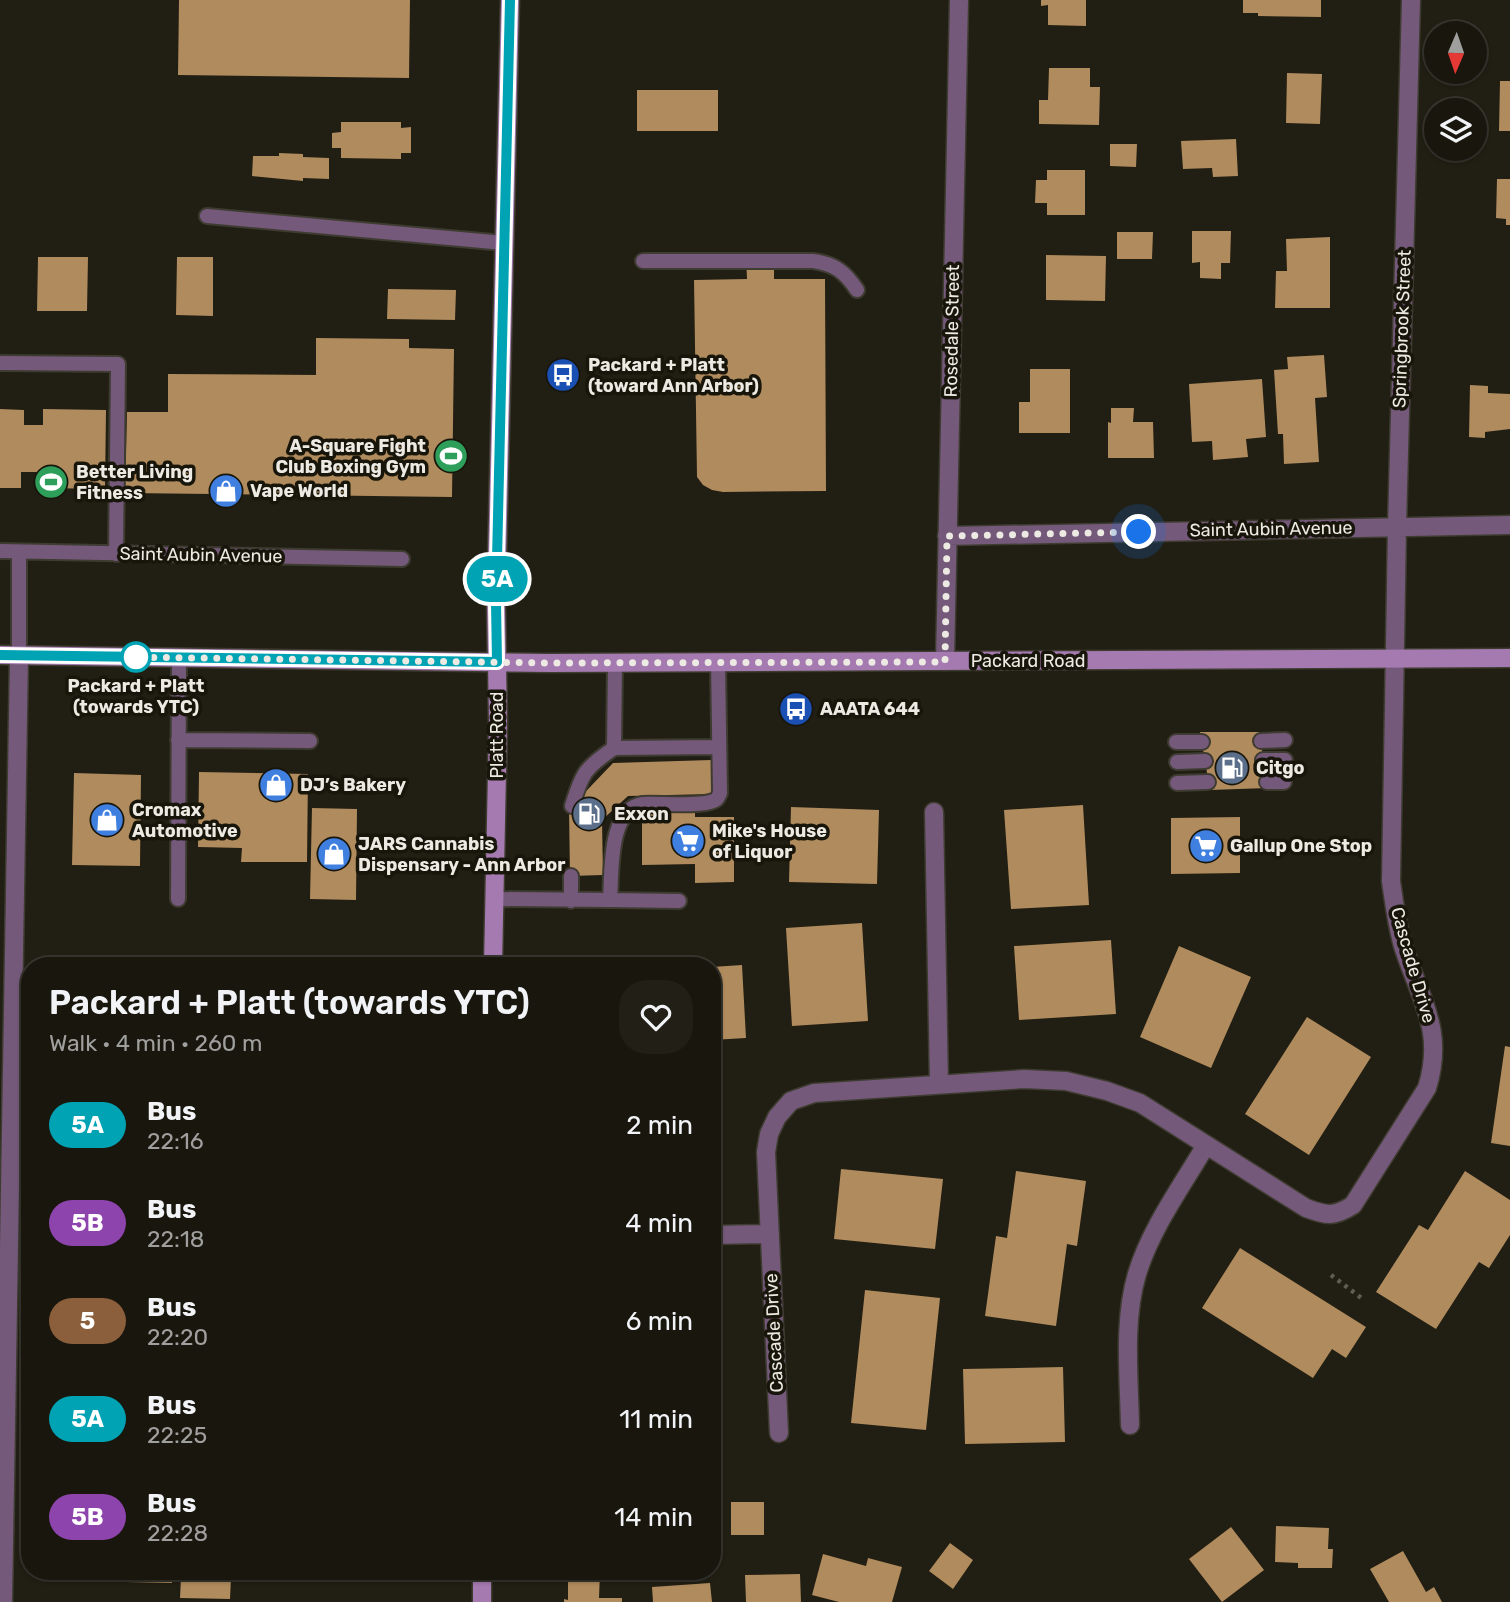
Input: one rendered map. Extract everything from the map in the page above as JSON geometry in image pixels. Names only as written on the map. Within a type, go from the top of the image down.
[{"type":"main road","name":"Platt Road","points":[[493,957],[496,603],[510,0]]},
{"type":"main road","name":"Packard Road","points":[[0,655],[615,663],[1510,658]]},
{"type":"main road","points":[[482,1580],[482,1602]]},
{"type":"street","name":"Rosedale Street","points":[[945,662],[959,0]]},
{"type":"street","name":"Springbrook Street","points":[[1395,659],[1396,527],[1411,0]]},
{"type":"street","name":"Saint Aubin Avenue","points":[[947,536],[1510,525]]},
{"type":"street","points":[[3,1602],[7,942],[19,656]]},
{"type":"street","name":"Cascade Drive","points":[[779,1433],[766,1152],[769,1134],[777,1117],[791,1101],[814,1093],[1024,1079],[1066,1081],[1097,1088],[1140,1103],[1306,1208],[1324,1215],[1340,1213],[1353,1205],[1427,1088],[1433,1069],[1435,1046],[1430,1016],[1403,946],[1391,881],[1395,659]]},
{"type":"street","points":[[934,812],[939,1084]]},
{"type":"street","points":[[1130,1425],[1129,1329],[1136,1275],[1160,1223],[1206,1145]]},
{"type":"street","points":[[721,1235],[770,1234]]},
{"type":"lane","points":[[207,216],[505,243]]},
{"type":"lane","points":[[643,261],[830,263],[841,270],[857,290]]},
{"type":"lane","points":[[0,363],[118,364],[116,554]]},
{"type":"lane","name":"Saint Aubin Avenue","points":[[0,551],[402,559]]},
{"type":"lane","points":[[19,552],[19,656]]},
{"type":"lane","points":[[178,899],[179,658]]},
{"type":"lane","points":[[610,900],[609,841],[623,807],[675,799],[714,801],[720,793],[718,662]]},
{"type":"lane","points":[[572,806],[581,776],[601,765],[614,748],[615,663]]},
{"type":"lane","points":[[178,740],[310,741]]},
{"type":"lane","points":[[1261,741],[1285,740]]},
{"type":"lane","points":[[1176,742],[1202,742]]},
{"type":"lane","points":[[614,748],[675,754],[719,747]]},
{"type":"lane","points":[[1263,760],[1285,760]]},
{"type":"lane","points":[[1177,762],[1205,761]]},
{"type":"lane","points":[[1177,783],[1208,782]]},
{"type":"lane","points":[[1267,782],[1284,782]]},
{"type":"lane","points":[[570,901],[571,876]]},
{"type":"lane","points":[[495,899],[679,901]]},
{"type":"path","points":[[788,706],[788,721]]},
{"type":"path","points":[[1331,1275],[1364,1300]]},
{"type":"building","points":[[179,0],[410,0],[409,78],[178,75]]},
{"type":"building","points":[[1041,0],[1086,0],[1086,26],[1048,25],[1048,5],[1041,6]]},
{"type":"building","points":[[1243,0],[1321,0],[1321,17],[1258,16],[1258,13],[1243,13]]},
{"type":"building","points":[[1049,68],[1090,68],[1090,87],[1100,87],[1099,125],[1039,124],[1039,100],[1048,100]]},
{"type":"building","points":[[1287,73],[1322,74],[1320,124],[1286,123]]},
{"type":"building","points":[[1500,81],[1510,81],[1510,131],[1499,131]]},
{"type":"building","points":[[637,90],[718,90],[718,131],[637,131]]},
{"type":"building","points":[[341,122],[401,122],[401,128],[411,127],[411,153],[401,153],[401,159],[341,158],[341,148],[332,148],[332,133],[341,132]]},
{"type":"building","points":[[1236,139],[1238,176],[1213,177],[1212,168],[1183,169],[1181,141]]},
{"type":"building","points":[[1110,144],[1137,144],[1136,167],[1110,166]]},
{"type":"building","points":[[279,153],[329,158],[329,179],[303,178],[303,181],[252,176],[253,156],[279,156]]},
{"type":"building","points":[[1047,170],[1085,170],[1085,215],[1047,215],[1047,203],[1035,203],[1036,180],[1047,180]]},
{"type":"building","points":[[1497,179],[1510,179],[1510,225],[1506,225],[1506,219],[1496,218]]},
{"type":"building","points":[[1192,231],[1231,231],[1230,263],[1221,263],[1221,279],[1200,278],[1200,262],[1192,263]]},
{"type":"building","points":[[1117,232],[1153,232],[1152,259],[1117,259]]},
{"type":"building","points":[[1330,237],[1330,308],[1275,308],[1276,271],[1287,271],[1286,239]]},
{"type":"building","points":[[746,255],[774,255],[774,279],[825,279],[826,491],[723,492],[703,485],[697,477],[694,280],[747,279]]},
{"type":"building","points":[[1046,255],[1106,256],[1105,301],[1046,300]]},
{"type":"building","points":[[38,257],[88,257],[87,311],[37,311]]},
{"type":"building","points":[[177,257],[213,257],[213,316],[176,315]]},
{"type":"building","points":[[388,289],[456,290],[455,320],[387,319]]},
{"type":"building","points":[[316,338],[409,339],[409,348],[454,349],[452,497],[125,493],[127,412],[168,412],[168,374],[316,375]]},
{"type":"building","points":[[1324,355],[1327,397],[1315,398],[1319,462],[1284,464],[1283,434],[1278,434],[1274,370],[1288,369],[1287,357]]},
{"type":"building","points":[[1030,369],[1070,369],[1070,433],[1019,433],[1019,402],[1030,402]]},
{"type":"building","points":[[1262,379],[1266,437],[1246,439],[1248,457],[1213,460],[1212,441],[1192,442],[1189,384]]},
{"type":"building","points":[[1470,385],[1488,386],[1488,393],[1510,394],[1510,429],[1485,432],[1485,438],[1469,437]]},
{"type":"building","points":[[1111,408],[1134,408],[1133,422],[1153,422],[1154,458],[1108,458],[1108,422],[1111,423]]},
{"type":"building","points":[[0,409],[24,410],[24,425],[43,425],[43,409],[106,410],[105,489],[43,488],[43,472],[21,472],[21,488],[0,488]]},
{"type":"building","points":[[1200,732],[1259,732],[1268,788],[1210,790]]},
{"type":"building","name":"Exxon","points":[[711,760],[712,794],[628,796],[602,820],[603,875],[570,876],[569,809],[613,763]]},
{"type":"building","points":[[199,772],[308,774],[307,862],[241,862],[242,848],[198,847]]},
{"type":"building","name":"Cromax Automotive","points":[[74,773],[141,775],[140,866],[72,865]]},
{"type":"building","points":[[1083,805],[1089,905],[1011,909],[1004,810]]},
{"type":"building","points":[[791,807],[879,810],[877,884],[789,882]]},
{"type":"building","name":"JARS Cannabis Dispensary - Ann Arbor","points":[[312,808],[357,809],[356,900],[310,899]]},
{"type":"building","name":"Mike's House of Liquor","points":[[642,813],[695,813],[695,817],[734,817],[734,882],[695,883],[695,864],[642,865]]},
{"type":"building","name":"Gallup One Stop","points":[[1240,817],[1240,873],[1171,874],[1171,818]]},
{"type":"building","points":[[862,923],[868,1021],[792,1026],[786,928]]},
{"type":"building","points":[[1111,940],[1116,1014],[1019,1020],[1014,946]]},
{"type":"building","points":[[1179,946],[1251,977],[1211,1068],[1140,1037]]},
{"type":"building","points":[[742,965],[746,1038],[721,1039],[721,966]]},
{"type":"building","points":[[1307,1017],[1371,1057],[1309,1155],[1245,1114]]},
{"type":"building","points":[[1505,1046],[1510,1047],[1510,1146],[1491,1143]]},
{"type":"building","points":[[841,1169],[943,1179],[935,1249],[834,1239]]},
{"type":"building","points":[[1016,1171],[1086,1181],[1077,1246],[1067,1244],[1056,1326],[985,1316],[996,1236],[1007,1238]]},
{"type":"building","points":[[1465,1171],[1510,1200],[1510,1235],[1489,1268],[1479,1262],[1436,1329],[1376,1292],[1419,1225],[1428,1230]]},
{"type":"building","points":[[1240,1248],[1366,1327],[1346,1358],[1332,1349],[1313,1378],[1202,1308]]},
{"type":"building","points":[[865,1290],[940,1298],[926,1430],[851,1423]]},
{"type":"building","points":[[1063,1367],[1065,1442],[965,1444],[963,1369]]},
{"type":"building","points":[[731,1502],[764,1502],[764,1535],[731,1535]]},
{"type":"building","points":[[1276,1526],[1329,1528],[1328,1549],[1333,1549],[1332,1568],[1298,1568],[1298,1563],[1275,1562]]},
{"type":"building","points":[[1231,1527],[1264,1570],[1222,1602],[1189,1559]]},
{"type":"building","points":[[950,1543],[973,1560],[953,1589],[929,1571]]},
{"type":"building","points":[[1403,1551],[1426,1592],[1434,1587],[1442,1602],[1389,1602],[1370,1569]]},
{"type":"building","points":[[823,1554],[866,1566],[868,1558],[902,1567],[892,1602],[839,1602],[812,1595]]},
{"type":"building","points":[[800,1574],[801,1602],[746,1602],[745,1575]]},
{"type":"building","points":[[125,1580],[172,1580],[172,1583]]},
{"type":"building","points":[[181,1580],[231,1580],[230,1599],[180,1598]]},
{"type":"building","points":[[568,1580],[600,1580],[599,1598],[622,1598],[622,1602],[564,1602],[564,1599],[568,1600]]},
{"type":"building","points":[[710,1583],[712,1602],[653,1602],[652,1587]]},
{"type":"bus line","name":"5A","points":[[0,655],[497,662],[496,603],[510,0]]},
{"type":"place","name":"Packard + Platt (toward Ann Arbor)","points":[[563,375]]},
{"type":"place","name":"A-Square Fight Club Boxing Gym","points":[[451,456]]},
{"type":"place","name":"Better Living Fitness","points":[[51,482]]},
{"type":"place","name":"Vape World","points":[[226,491]]},
{"type":"place","name":"Packard + Platt (towards YTC)","points":[[136,657]]},
{"type":"place","name":"AAATA 644","points":[[796,709]]},
{"type":"place","name":"Citgo","points":[[1232,768]]},
{"type":"place","name":"DJ’s Bakery","points":[[276,785]]},
{"type":"place","name":"Exxon","points":[[589,814]]},
{"type":"place","name":"Cromax Automotive","points":[[107,820]]},
{"type":"place","name":"Mike's House of Liquor","points":[[688,841]]},
{"type":"place","name":"Gallup One Stop","points":[[1206,846]]},
{"type":"place","name":"JARS Cannabis Dispensary - Ann Arbor","points":[[334,854]]},
{"type":"route","points":[[136,657],[126,657],[549,663],[945,662],[947,536],[1139,532]]}]
